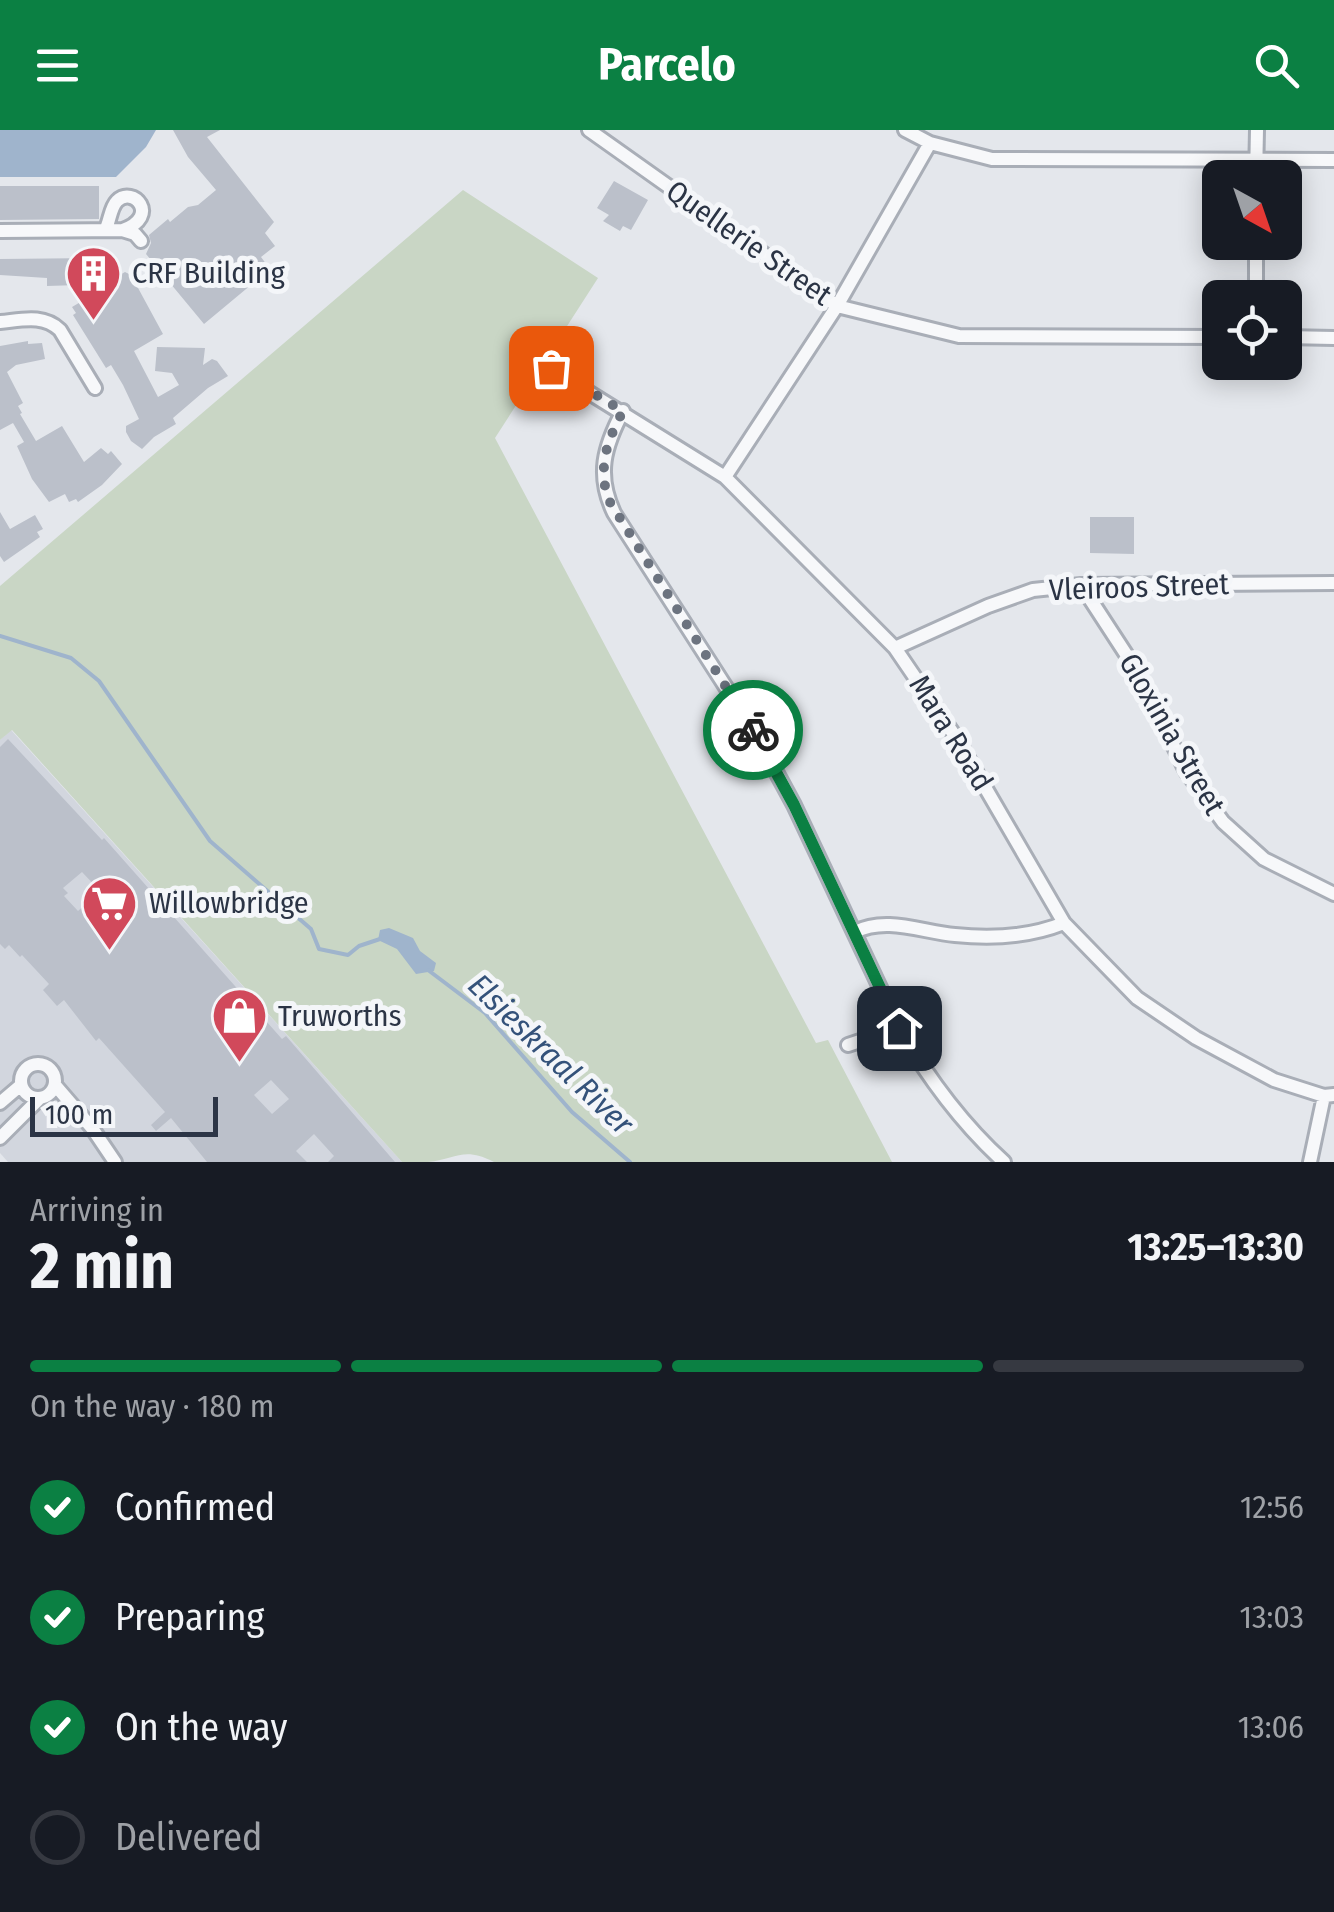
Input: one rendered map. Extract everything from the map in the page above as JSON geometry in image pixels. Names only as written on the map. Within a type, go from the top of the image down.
[{"type":"street","name":"Quellerie Street","points":[[589,130],[837,306],[959,336],[1202,337]]},
{"type":"street","points":[[905,130],[930,144],[1004,160],[1202,160]]},
{"type":"street","points":[[1256,160],[1257,130]]},
{"type":"street","points":[[725,476],[837,306],[930,144]]},
{"type":"street","points":[[1302,160],[1334,160]]},
{"type":"street","points":[[104,230],[115,203],[124,197],[134,198],[143,210],[141,219],[122,230]]},
{"type":"street","points":[[0,230],[122,230],[142,240]]},
{"type":"street","points":[[0,322],[38,319],[52,323],[64,334],[95,388]]},
{"type":"street","points":[[1302,338],[1334,338]]},
{"type":"street","name":"Mara Road","points":[[551,368],[725,476],[895,648],[958,739],[1064,922],[1138,998],[1196,1038],[1285,1086],[1329,1096]]},
{"type":"street","points":[[623,411],[604,454],[603,483],[608,499],[754,732],[899,1028],[949,1106],[1004,1162]]},
{"type":"street","name":"Vleiroos Street","points":[[895,648],[1016,595],[1081,585],[1334,583]]},
{"type":"street","name":"Gloxinia Street","points":[[1081,585],[1135,668],[1186,770],[1223,822],[1264,859],[1334,894]]},
{"type":"street","points":[[855,932],[876,924],[992,937],[1037,934],[1064,922]]},
{"type":"street","points":[[848,1045],[899,1028]]},
{"type":"street","points":[[0,1103],[21,1085],[25,1068],[36,1064],[52,1071],[55,1085],[115,1162]]},
{"type":"street","points":[[21,1085],[26,1094],[74,1109]]},
{"type":"street","points":[[0,1138],[55,1085]]},
{"type":"street","points":[[1310,1162],[1329,1096]]},
{"type":"shaded area","name":"Willowbridge","points":[[11,730],[402,1162],[8,1162],[0,1153],[0,740]]},
{"type":"green space","points":[[463,190],[598,278],[495,438],[816,1043],[828,1040],[892,1162],[494,1162],[467,1154],[428,1162],[402,1162],[12,730],[0,740],[0,586]]},
{"type":"water","points":[[0,130],[156,130],[146,147],[116,177],[0,177]]},
{"type":"water","points":[[389,928],[413,938],[420,951],[436,963],[434,971],[416,974],[397,949],[378,940],[380,930]]},
{"type":"building","points":[[173,130],[220,130],[207,137],[274,222],[265,233],[275,246],[261,257],[270,269],[204,324],[146,254],[151,243],[149,235],[216,190],[188,157]]},
{"type":"building","points":[[614,181],[648,200],[631,230],[623,226],[620,231],[603,221],[609,215],[597,208]]},
{"type":"building","points":[[0,186],[99,186],[99,219],[0,220]]},
{"type":"building","points":[[0,259],[106,261],[106,283],[125,272],[131,275],[163,334],[134,351],[158,397],[179,385],[172,373],[155,371],[157,347],[205,348],[203,365],[212,359],[217,361],[228,376],[208,388],[173,418],[176,424],[142,449],[126,432],[126,426],[139,419],[123,385],[111,365],[106,368],[73,315],[76,313],[72,307],[111,284],[47,286],[47,278],[0,275]]},
{"type":"building","points":[[42,343],[45,359],[16,365],[7,372],[23,403],[18,406],[20,414],[36,441],[62,426],[84,462],[101,448],[108,454],[111,451],[122,464],[78,502],[69,502],[65,494],[49,502],[32,479],[17,446],[24,442],[13,423],[0,430],[0,346]]},
{"type":"building","points":[[0,512],[10,529],[35,515],[43,529],[37,532],[40,537],[4,562],[0,556]]},
{"type":"building","points":[[1090,517],[1134,517],[1134,554],[1090,553]]},
{"type":"building","name":"Willowbridge","points":[[8,739],[104,838],[282,1039],[286,1036],[395,1162],[328,1162],[334,1156],[314,1134],[296,1151],[307,1162],[207,1162],[171,1118],[156,1131],[151,1125],[165,1112],[99,1038],[96,1041],[64,1000],[57,1006],[43,990],[49,984],[22,955],[9,945],[5,949],[0,944],[0,747]],"holes":[[[82,872],[100,891],[78,911],[64,896],[68,893],[63,888]],[[271,1080],[289,1099],[272,1114],[254,1095]]]},
{"type":"waterway","name":"Elsieskraal River","points":[[0,636],[71,658],[99,681],[210,841],[311,929],[319,949],[348,955],[359,946],[380,939]]},
{"type":"waterway","name":"Elsieskraal River","points":[[428,970],[485,1013],[572,1112],[630,1162]]},
{"type":"way so far","points":[[551,368],[623,411],[604,454],[603,483],[608,499],[753,730]]},
{"type":"place","name":"CRF Building","points":[[93,322]]},
{"type":"place","name":"Willowbridge","points":[[110,952]]},
{"type":"place","name":"Truworths","points":[[239,1065]]},
{"type":"route","points":[[753,730],[794,805],[899,1028]]}]
